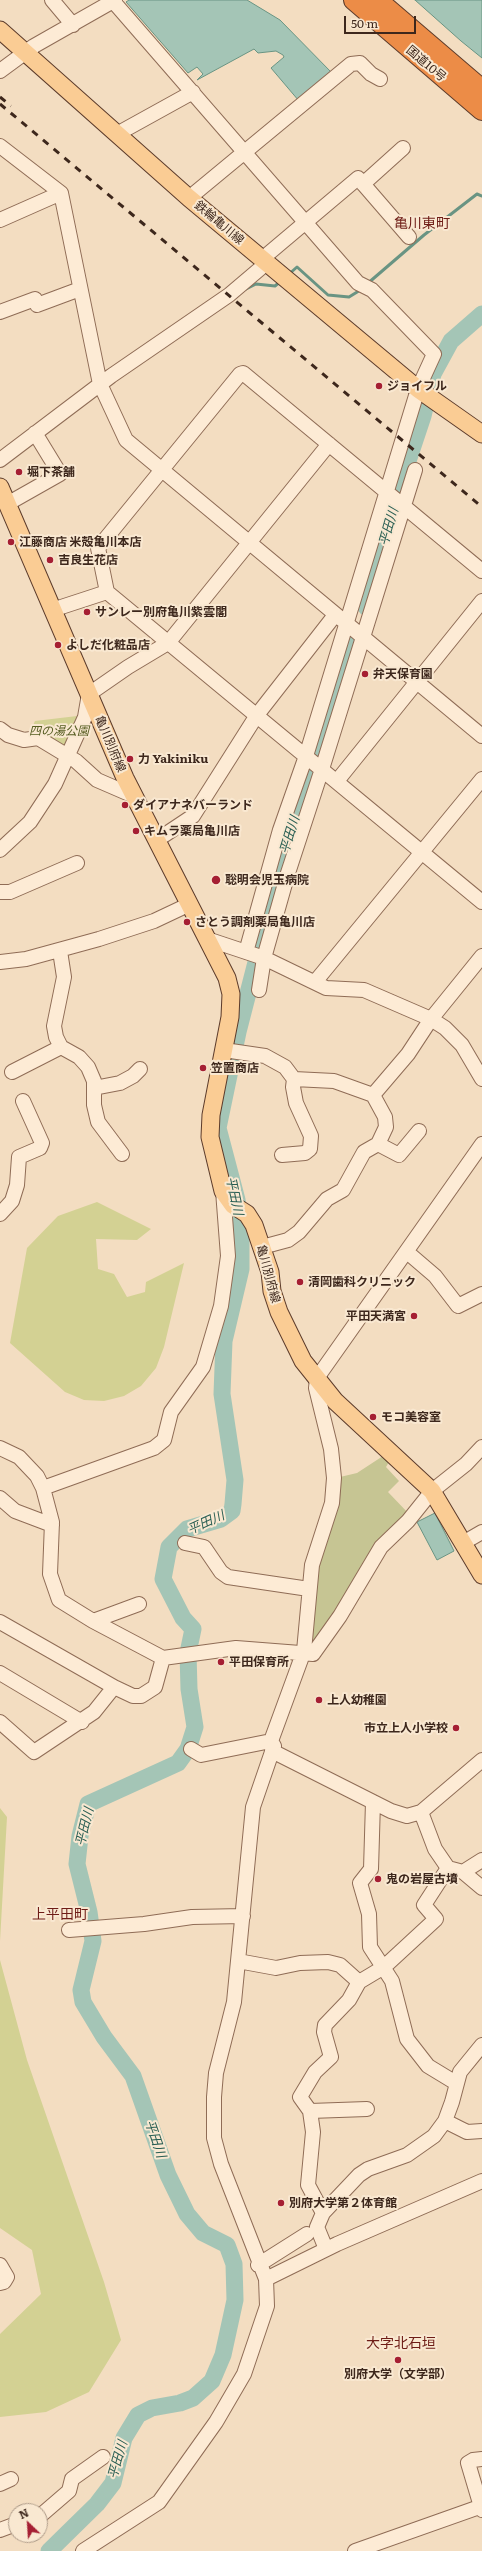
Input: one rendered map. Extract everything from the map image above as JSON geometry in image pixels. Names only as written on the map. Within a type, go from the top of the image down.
[{"type":"highway","name":"国道10号","points":[[354,0],[482,110]]},
{"type":"highway","name":"国道10号","points":[[376,0],[482,90]]},
{"type":"main road","name":"鉄輪亀川線","points":[[0,30],[189,198],[429,397],[482,444]]},
{"type":"main road","name":"鉄輪亀川線","points":[[429,397],[482,434]]},
{"type":"main road","name":"亀川別府線","points":[[0,487],[52,610],[134,796],[210,940],[227,978],[231,994],[230,1017],[232,1051],[211,1115],[210,1137],[223,1191],[254,1225],[262,1247],[279,1312],[303,1361],[335,1401],[432,1491],[482,1575]]},
{"type":"street","points":[[52,0],[73,25]]},
{"type":"street","points":[[0,71],[34,46],[114,1],[358,283],[372,290],[434,354],[429,397],[387,492],[306,756],[280,830],[254,954],[259,990]]},
{"type":"street","points":[[189,198],[351,64],[360,63],[371,74],[380,79]]},
{"type":"street","points":[[117,134],[192,92]]},
{"type":"street","points":[[0,146],[61,193],[100,384],[126,440],[482,736]]},
{"type":"street","points":[[363,184],[403,148]]},
{"type":"street","points":[[0,460],[100,384],[229,295],[262,267],[262,259],[307,223],[358,178],[409,237]]},
{"type":"street","points":[[0,220],[61,193]]},
{"type":"street","points":[[0,312],[35,299],[37,305],[80,289]]},
{"type":"street","points":[[482,571],[243,373],[240,374],[98,548],[107,592],[482,902]]},
{"type":"street","points":[[7,504],[60,474],[35,433]]},
{"type":"street","points":[[0,850],[30,822],[55,784],[85,717],[89,694],[128,667],[168,643],[329,444]]},
{"type":"street","points":[[254,954],[288,873],[415,470]]},
{"type":"street","points":[[52,610],[107,592]]},
{"type":"street","points":[[337,781],[415,681],[482,601]]},
{"type":"street","points":[[157,840],[193,816],[257,716],[335,614]]},
{"type":"street","points":[[0,729],[8,735],[24,740],[38,738],[68,756],[96,780],[134,796]]},
{"type":"street","points":[[315,982],[482,779]]},
{"type":"street","points":[[0,892],[10,892],[77,864]]},
{"type":"street","points":[[0,962],[26,959],[60,951],[154,921],[190,904]]},
{"type":"street","points":[[210,940],[254,954],[326,988],[364,990],[431,1019],[445,1028],[462,1045],[482,1079]]},
{"type":"street","points":[[60,951],[64,977],[54,1026],[56,1038],[61,1047],[79,1057],[88,1067],[94,1080],[94,1105],[98,1122],[122,1154]]},
{"type":"street","points":[[373,1094],[408,1054],[431,1019],[482,956]]},
{"type":"street","points":[[12,1072],[61,1047]]},
{"type":"street","points":[[232,1051],[265,1056],[278,1062],[294,1079],[334,1081],[373,1094],[385,1117],[386,1127],[378,1144],[364,1152],[343,1190],[327,1199],[299,1232],[288,1240],[262,1247]]},
{"type":"street","points":[[94,1088],[120,1083],[133,1076],[140,1069]]},
{"type":"street","points":[[282,1155],[305,1153],[310,1149],[311,1136],[296,1102],[293,1087],[294,1079]]},
{"type":"street","points":[[0,1214],[12,1201],[17,1185],[19,1157],[36,1151],[42,1143],[23,1101]]},
{"type":"street","points":[[378,1144],[399,1155],[418,1131]]},
{"type":"street","points":[[83,2551],[159,2502],[216,2422],[244,2374],[259,2334],[267,2306],[266,2279],[258,2265],[220,2164],[214,2138],[216,2072],[234,2002],[253,1807],[304,1652],[312,1565],[332,1503],[334,1478],[331,1449],[316,1388],[317,1378],[482,1144]]},
{"type":"street","points":[[44,1488],[154,1448],[164,1440],[171,1412],[204,1367],[221,1306],[228,1256],[223,1191]]},
{"type":"street","points":[[407,1252],[435,1276],[458,1306],[482,1294]]},
{"type":"street","points":[[0,1448],[19,1457],[37,1476],[44,1488],[52,1525],[50,1574],[60,1600],[93,1621],[163,1658],[236,1648],[283,1652],[304,1652],[313,1654],[340,1616],[381,1547],[408,1521],[432,1491],[466,1464],[482,1447]]},
{"type":"street","points":[[0,1498],[15,1511],[52,1525]]},
{"type":"street","points":[[463,1543],[482,1532]]},
{"type":"street","points":[[185,1543],[204,1547],[221,1572],[228,1577],[309,1589]]},
{"type":"street","points":[[93,1621],[139,1604]]},
{"type":"street","points":[[0,1622],[114,1687],[134,1696],[141,1696],[150,1692],[159,1678],[163,1658]]},
{"type":"street","points":[[0,1673],[82,1722]]},
{"type":"street","points":[[0,1722],[34,1752],[82,1722],[94,1712],[114,1687]]},
{"type":"street","points":[[191,1749],[201,1755],[272,1746],[373,1802],[407,1816],[421,1812],[482,1760]]},
{"type":"street","points":[[373,1802],[371,1868],[360,1883],[369,1914],[370,1947],[384,1967],[395,1991],[407,2039],[428,2066],[456,2084]]},
{"type":"street","points":[[421,1812],[435,1849],[448,1868],[463,1872],[482,1888]]},
{"type":"street","points":[[463,1872],[482,1860]]},
{"type":"street","points":[[322,2213],[308,2185],[313,2132],[310,2111],[300,2096],[315,2072],[331,2058],[324,2032],[326,2025],[349,2000],[359,1982],[384,1967],[436,1919],[424,1905],[448,1868]]},
{"type":"street","points":[[69,1930],[144,1924],[192,1917],[243,1916]]},
{"type":"street","points":[[238,1961],[276,1968],[300,1964],[328,1962],[340,1965],[359,1982]]},
{"type":"street","points":[[326,2249],[317,2227],[322,2213],[358,2175],[368,2169],[420,2148],[434,2136],[445,2121],[456,2093],[456,2084],[460,2072],[482,2045]]},
{"type":"street","points":[[310,2111],[367,2109]]},
{"type":"street","points":[[445,2121],[467,2132],[482,2131]]},
{"type":"street","points":[[266,2279],[326,2249],[482,2181]]},
{"type":"street","points":[[258,2265],[306,2234]]},
{"type":"street","points":[[0,2266],[6,2277],[4,2282],[0,2283]]},
{"type":"street","points":[[48,2509],[69,2491],[72,2479],[103,2457]]},
{"type":"street","points":[[355,2551],[482,2507],[468,2463],[473,2460],[482,2459]]},
{"type":"green space","name":"四の湯公園","points":[[77,716],[67,750],[29,734],[35,721]]},
{"type":"green space","points":[[97,1202],[151,1229],[137,1240],[96,1239],[98,1269],[114,1274],[127,1297],[145,1292],[146,1282],[184,1263],[164,1347],[156,1368],[141,1386],[124,1396],[104,1401],[84,1400],[65,1392],[10,1343],[27,1248],[58,1216]]},
{"type":"green space","points":[[0,1808],[7,1817],[0,1941]]},
{"type":"green space","points":[[0,1960],[27,2060],[104,2282],[121,2340],[89,2392],[46,2412],[0,2417],[0,2334],[41,2294],[32,2250],[0,2228]]},
{"type":"shaded area","points":[[129,0],[247,0],[280,20],[332,73],[299,101],[271,68],[284,57],[283,55],[276,51],[258,53],[254,49],[197,80],[203,74],[197,67],[188,73],[126,2]]},
{"type":"shaded area","points":[[415,0],[482,0],[482,58],[461,41]]},
{"type":"shaded area","points":[[383,1456],[389,1462],[386,1467],[399,1481],[388,1492],[410,1515],[312,1650],[307,1649],[316,1566],[340,1477],[357,1473]]},
{"type":"shaded area","points":[[435,1513],[454,1551],[437,1560],[417,1522]]},
{"type":"waterway","points":[[367,284],[424,235],[477,194],[482,196]]},
{"type":"waterway","points":[[288,275],[297,267],[328,295],[349,297],[362,289]]},
{"type":"waterway","points":[[244,290],[256,284],[275,286],[281,281]]},
{"type":"waterway","name":"平田川","points":[[366,607],[401,482],[423,416],[433,374],[451,341],[482,314]]},
{"type":"waterway","name":"平田川","points":[[49,2551],[97,2504],[113,2483],[124,2438],[138,2415],[152,2408],[180,2403],[193,2398],[212,2381],[223,2355],[235,2300],[234,2264],[227,2245],[203,2233],[187,2214],[168,2175],[133,2076],[104,2037],[83,2002],[81,1990],[93,1941],[89,1912],[77,1864],[80,1836],[88,1804],[178,1763],[188,1749],[195,1727],[189,1689],[188,1653],[193,1629],[183,1618],[163,1579],[169,1547],[187,1529],[221,1519],[232,1511],[233,1504],[235,1480],[222,1394],[224,1341],[241,1269],[241,1229],[237,1200],[218,1128],[238,1032],[280,869],[320,738],[355,640]]},
{"type":"railway","points":[[0,97],[11,106]]},
{"type":"railway","points":[[0,104],[482,507]]},
{"type":"place","name":"ジョイフル","points":[[379,386]]},
{"type":"place","name":"堀下茶舗","points":[[19,472]]},
{"type":"place","name":"江藤商店 米殻亀川本店","points":[[11,542]]},
{"type":"place","name":"吉良生花店","points":[[50,560]]},
{"type":"place","name":"サンレー別府亀川紫雲閣","points":[[87,612]]},
{"type":"place","name":"よしだ化粧品店","points":[[58,645]]},
{"type":"place","name":"弁天保育園","points":[[365,674]]},
{"type":"place","name":"力 Yakiniku","points":[[130,759]]},
{"type":"place","name":"ダイアナネバーランド","points":[[125,805]]},
{"type":"place","name":"キムラ薬局亀川店","points":[[136,831]]},
{"type":"place","name":"聡明会児玉病院","points":[[216,880]]},
{"type":"place","name":"さとう調剤薬局亀川店","points":[[187,922]]},
{"type":"place","name":"笠置商店","points":[[203,1068]]},
{"type":"place","name":"清岡歯科クリニック","points":[[300,1282]]},
{"type":"place","name":"平田天満宮","points":[[414,1316]]},
{"type":"place","name":"モコ美容室","points":[[373,1417]]},
{"type":"place","name":"平田保育所","points":[[221,1662]]},
{"type":"place","name":"上人幼稚園","points":[[319,1700]]},
{"type":"place","name":"市立上人小学校","points":[[456,1728]]},
{"type":"place","name":"鬼の岩屋古墳","points":[[378,1879]]},
{"type":"place","name":"別府大学第２体育館","points":[[281,2203]]},
{"type":"place","name":"別府大学（文学部）","points":[[398,2360]]},
{"type":"district","name":"亀川東町","points":[[422,224]]},
{"type":"district","name":"上平田町","points":[[60,1915]]},
{"type":"district","name":"大字北石垣","points":[[401,2344]]}]
